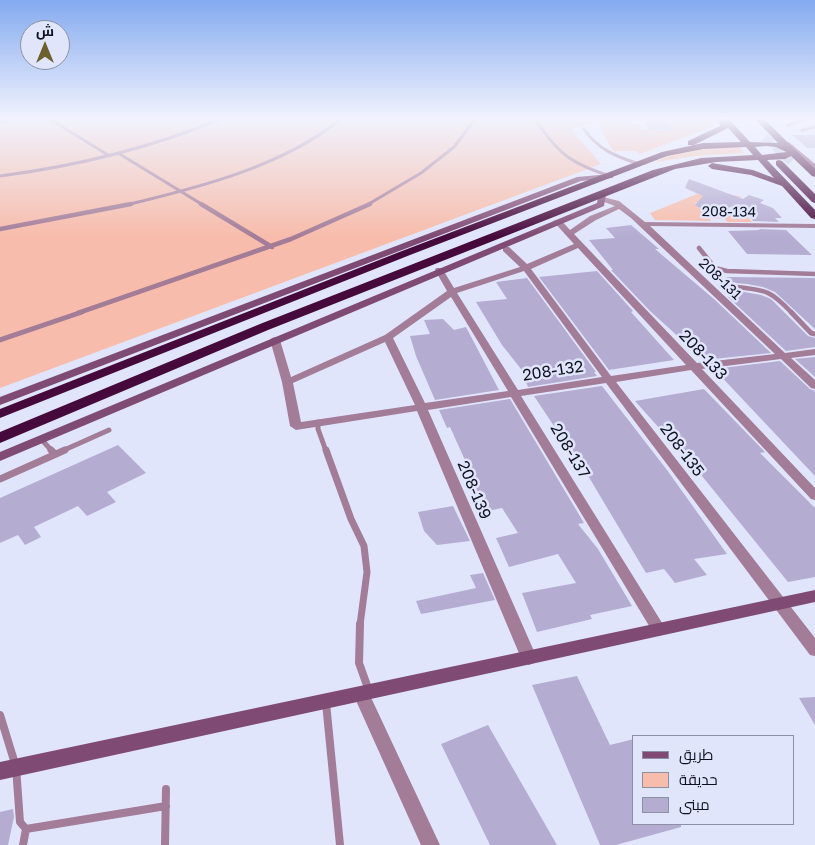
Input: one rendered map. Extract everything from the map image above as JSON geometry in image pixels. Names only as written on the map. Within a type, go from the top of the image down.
[{"type":"highway","points":[[0,414],[656,157]]},
{"type":"highway","points":[[0,438],[264,327],[602,196],[656,172],[709,157]]},
{"type":"highway","points":[[761,157],[815,216]]},
{"type":"highway","points":[[773,157],[778,160],[815,200]]},
{"type":"highway","points":[[778,160],[784,157]]},
{"type":"highway","points":[[798,157],[815,174]]},
{"type":"highway","points":[[793,163],[815,185]]},
{"type":"highway","points":[[656,172],[685,167],[724,167],[753,173],[786,186]]},
{"type":"highway","points":[[247,316],[248,323],[264,327]]},
{"type":"highway","points":[[202,334],[215,338],[218,346]]},
{"type":"street","points":[[804,157],[815,168]]},
{"type":"street","points":[[0,401],[580,179],[610,176]]},
{"type":"street","points":[[0,457],[440,270],[601,204],[602,196]]},
{"type":"street","name":"208-131","points":[[602,196],[634,216],[815,386]]},
{"type":"street","points":[[570,233],[593,218],[620,206]]},
{"type":"street","name":"208-133","points":[[558,221],[815,496]]},
{"type":"street","name":"208-134","points":[[642,224],[815,226]]},
{"type":"street","points":[[275,340],[287,382],[388,337],[452,291],[526,268],[580,244]]},
{"type":"street","name":"208-135","points":[[506,249],[526,268],[608,379],[815,650]]},
{"type":"street","name":"208-137","points":[[440,270],[659,630]]},
{"type":"street","name":"208-139","points":[[388,337],[421,407],[529,658]]},
{"type":"street","name":"208-132","points":[[287,382],[296,426],[608,379],[780,355],[815,352]]},
{"type":"street","points":[[8,769],[815,596]]},
{"type":"street","points":[[365,693],[431,845]]},
{"type":"lane","points":[[0,176],[50,168],[97,157]]},
{"type":"lane","points":[[125,157],[272,247]]},
{"type":"lane","points":[[0,229],[101,210],[179,190],[228,176],[276,157]]},
{"type":"lane","points":[[0,340],[272,247],[379,199],[418,175],[440,157]]},
{"type":"lane","points":[[565,157],[573,164],[610,176]]},
{"type":"lane","points":[[623,157],[639,164]]},
{"type":"lane","points":[[699,248],[715,268],[727,271],[815,274]]},
{"type":"lane","points":[[736,287],[763,290],[776,296],[811,333],[815,334]]},
{"type":"lane","points":[[318,422],[318,429],[351,519],[364,546],[367,572],[360,634],[359,663],[365,693]]},
{"type":"lane","points":[[0,479],[109,430]]},
{"type":"lane","points":[[41,439],[55,454]]},
{"type":"lane","points":[[326,701],[340,845]]},
{"type":"lane","points":[[0,715],[8,769],[20,822],[26,829]]},
{"type":"lane","points":[[165,845],[166,788]]},
{"type":"lane","points":[[26,829],[166,806]]},
{"type":"lane","points":[[23,845],[26,829]]},
{"type":"green space","points":[[0,157],[595,157],[601,164],[0,388]]},
{"type":"green space","points":[[664,157],[686,157],[656,162]]},
{"type":"green space","points":[[697,194],[715,199],[734,195],[742,197],[733,199],[737,203],[734,204],[706,199],[695,203],[706,213],[712,215],[745,214],[752,222],[727,222],[725,219],[709,218],[711,221],[655,220],[650,213]]},
{"type":"building","points":[[689,179],[743,199],[749,195],[764,200],[760,203],[773,208],[782,218],[775,218],[779,222],[753,221],[739,204],[709,215],[695,205],[703,196],[685,188]]},
{"type":"building","points":[[631,225],[659,249],[655,249],[714,299],[771,353],[704,360],[650,311],[611,270],[613,270],[589,240],[615,238],[606,228]]},
{"type":"building","points":[[786,230],[812,255],[747,254],[728,231]]},
{"type":"building","points":[[597,271],[674,360],[609,370],[539,277]]},
{"type":"building","points":[[726,277],[815,278],[815,329],[775,292],[763,287],[747,284],[735,283],[732,288]]},
{"type":"building","points":[[527,278],[596,372],[594,372],[597,376],[528,387],[521,369],[502,345],[476,302],[507,299],[496,282]]},
{"type":"building","points":[[733,290],[761,295],[771,299],[808,336],[815,338],[815,347],[786,351],[728,297],[737,296]]},
{"type":"building","points":[[443,319],[454,330],[466,327],[499,390],[435,400],[416,356],[410,336],[430,334],[424,320]]},
{"type":"building","points":[[815,357],[815,377],[795,359]]},
{"type":"building","points":[[780,361],[810,389],[815,391],[815,476],[714,369]]},
{"type":"building","points":[[602,386],[667,470],[727,554],[694,559],[707,575],[675,583],[664,569],[646,573],[562,432],[558,432],[534,396]]},
{"type":"building","points":[[704,389],[765,452],[760,453],[815,508],[815,577],[788,582],[702,476],[635,401]]},
{"type":"building","points":[[510,399],[584,523],[578,524],[598,549],[632,606],[590,615],[592,619],[537,632],[522,593],[576,583],[558,554],[509,567],[496,538],[518,533],[502,508],[488,511],[466,470],[469,469],[450,427],[447,428],[439,410]]},
{"type":"building","points":[[118,445],[146,473],[107,492],[116,502],[87,516],[78,506],[34,527],[41,537],[25,545],[18,535],[0,543],[0,498]]},
{"type":"building","points":[[453,506],[470,541],[437,545],[424,531],[418,512]]},
{"type":"building","points":[[483,573],[495,600],[421,614],[416,601],[476,588],[470,575]]},
{"type":"building","points":[[577,676],[610,745],[632,740],[632,825],[681,825],[681,827],[616,845],[600,845],[532,685]]},
{"type":"building","points":[[815,697],[815,725],[799,698]]},
{"type":"building","points":[[488,725],[557,845],[490,845],[441,744]]},
{"type":"building","points":[[13,809],[14,817],[8,845],[0,845],[0,812]]},
{"type":"tunnel","points":[[787,157],[793,163]]}]
